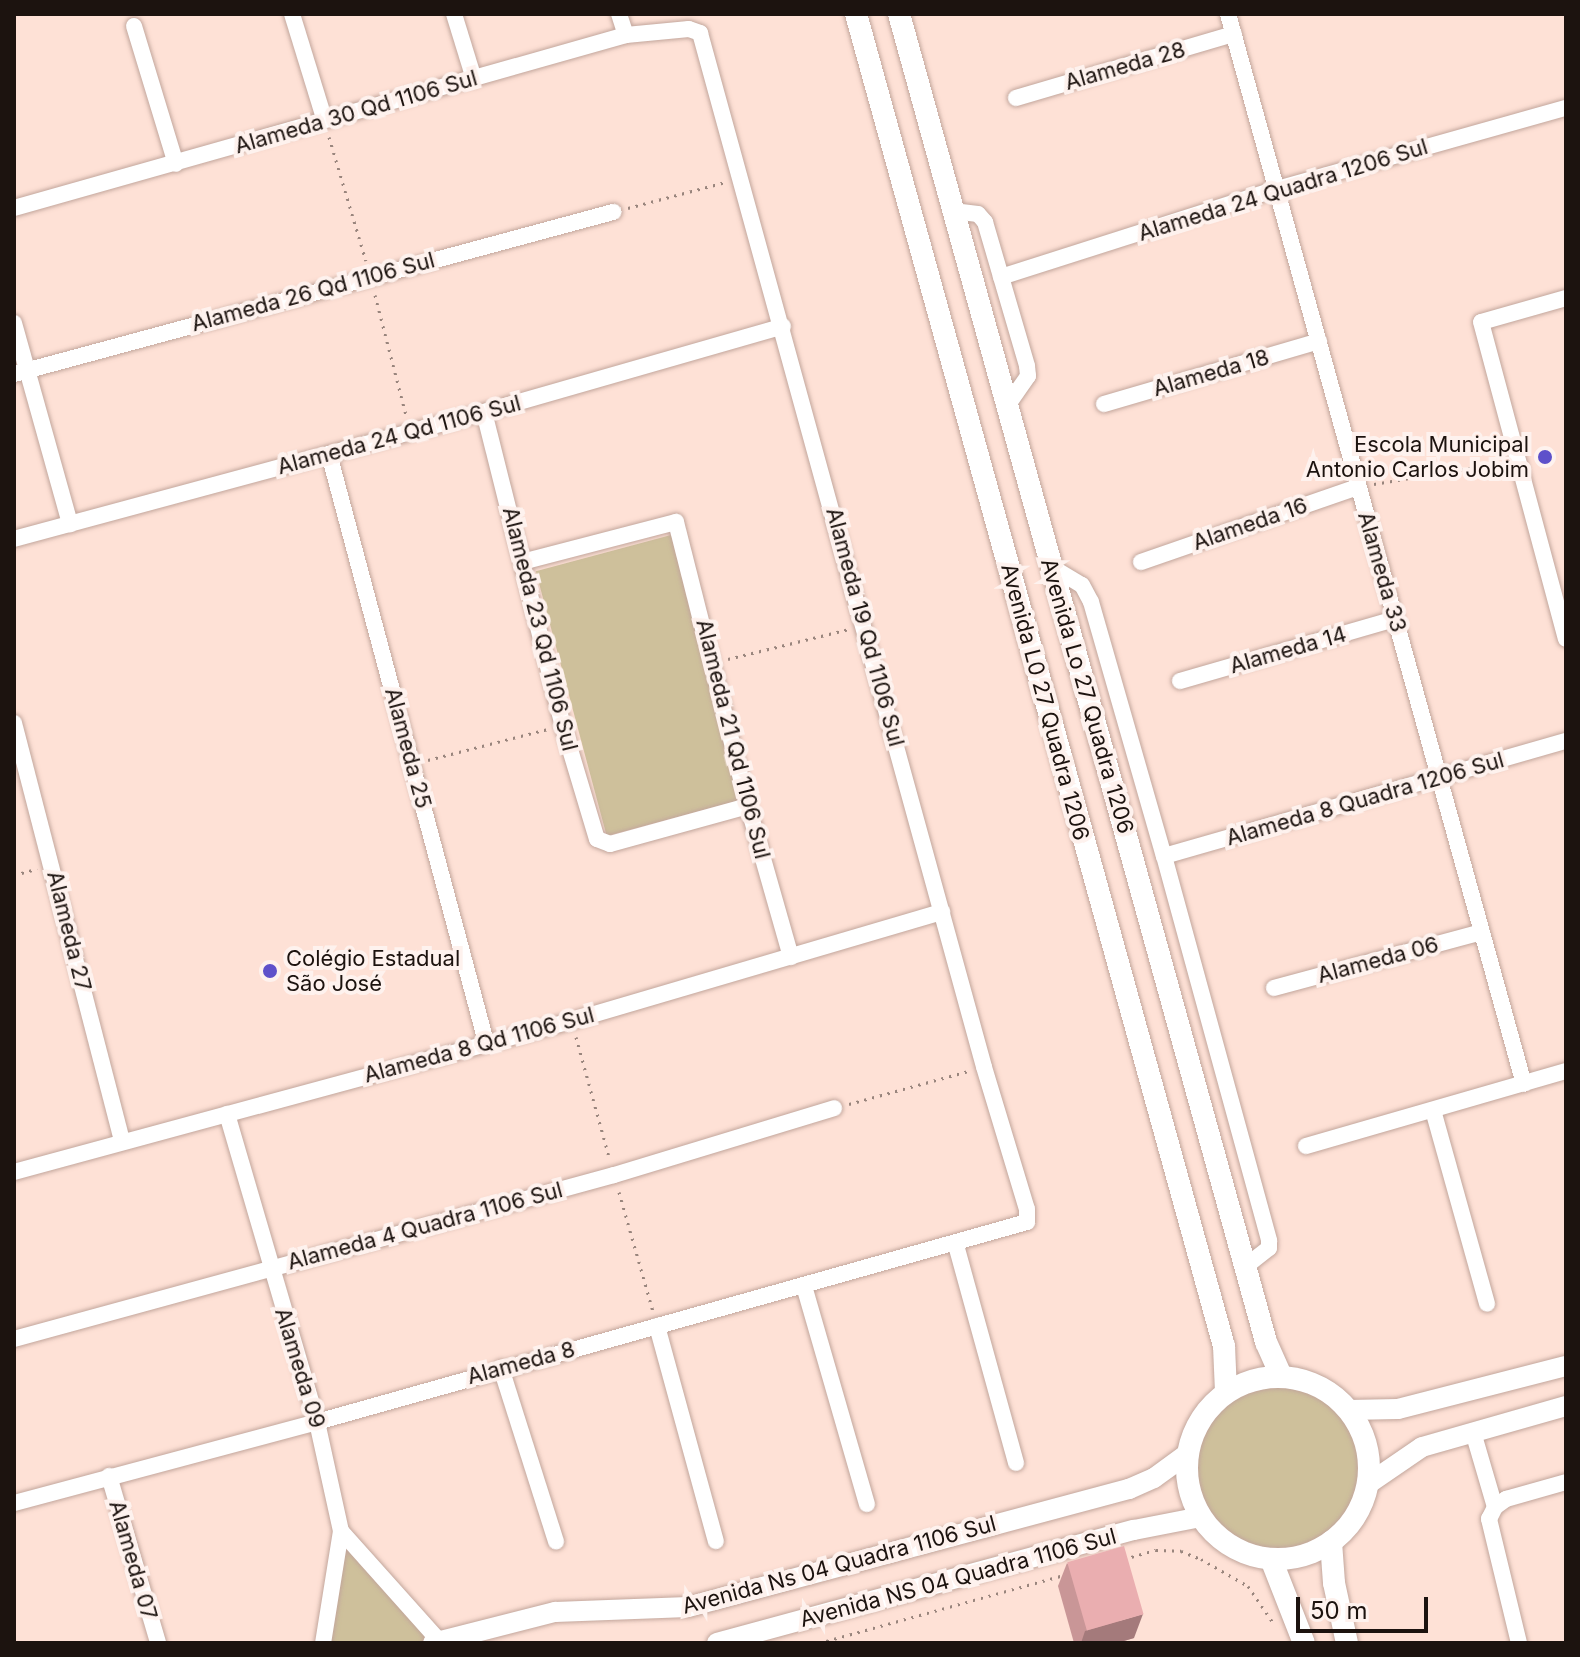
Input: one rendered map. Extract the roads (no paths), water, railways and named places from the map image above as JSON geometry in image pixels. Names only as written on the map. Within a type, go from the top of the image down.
[{"type":"main road","name":"Avenida L0 27 Quadra 1206","points":[[856,14],[1224,1346],[1226,1392]]},
{"type":"main road","name":"Avenida Lo 27 Quadra 1206","points":[[899,14],[1266,1342],[1281,1376]]},
{"type":"main road","points":[[1281,1376],[1318,1387],[1348,1410],[1366,1445],[1368,1484],[1361,1507],[1348,1526],[1331,1542],[1310,1554],[1271,1559],[1238,1550],[1217,1536],[1201,1517],[1191,1497],[1187,1454],[1200,1419],[1226,1392],[1243,1383],[1281,1376]]},
{"type":"main road","points":[[1331,1542],[1334,1583],[1347,1643]]},
{"type":"main road","points":[[1271,1559],[1304,1643]]},
{"type":"street","points":[[292,14],[324,118]]},
{"type":"street","points":[[454,14],[474,79]]},
{"type":"street","points":[[619,14],[626,35]]},
{"type":"street","name":"Alameda 33","points":[[1228,14],[1524,1084]]},
{"type":"street","points":[[134,26],[176,164]]},
{"type":"street","name":"Alameda 30 Qd 1106 Sul","points":[[14,208],[626,35],[689,29],[700,33]]},
{"type":"street","name":"Alameda 19 Qd 1106 Sul","points":[[700,33],[783,326],[984,1067],[1027,1209],[1027,1222]]},
{"type":"street","name":"Alameda 28","points":[[1016,98],[1234,34]]},
{"type":"street","name":"Alameda 24 Quadra 1206 Sul","points":[[1001,277],[1277,189],[1566,108]]},
{"type":"street","points":[[953,211],[978,214],[985,222],[1028,376],[1006,407]]},
{"type":"street","name":"Alameda 26 Qd 1106 Sul","points":[[20,372],[613,212]]},
{"type":"street","points":[[1566,298],[1481,322],[1518,460],[1561,598],[1566,639]]},
{"type":"street","points":[[14,323],[20,372],[70,524]]},
{"type":"street","name":"Alameda 24 Qd 1106 Sul","points":[[14,539],[484,412],[783,326]]},
{"type":"street","name":"Alameda 18","points":[[1104,404],[1319,341]]},
{"type":"street","name":"Alameda 23 Qd 1106 Sul","points":[[484,412],[563,726],[597,839],[602,844],[748,806]]},
{"type":"street","name":"Alameda 25","points":[[329,454],[486,1042]]},
{"type":"street","name":"Alameda 16","points":[[1141,562],[1358,487]]},
{"type":"street","name":"Alameda 21 Qd 1106 Sul","points":[[522,562],[676,522],[748,806],[791,957]]},
{"type":"street","points":[[1050,566],[1082,585],[1087,592],[1164,856],[1269,1241],[1269,1248],[1245,1267]]},
{"type":"street","name":"Alameda 14","points":[[1180,681],[1395,619]]},
{"type":"street","name":"Alameda 27","points":[[14,723],[122,1140]]},
{"type":"street","name":"Alameda 8 Quadra 1206 Sul","points":[[1164,856],[1442,779],[1566,741]]},
{"type":"street","name":"Alameda 8 Qd 1106 Sul","points":[[14,1172],[791,957],[942,912]]},
{"type":"street","points":[[1150,926],[1180,916]]},
{"type":"street","name":"Alameda 06","points":[[1274,988],[1482,932]]},
{"type":"street","points":[[1164,976],[1193,965]]},
{"type":"street","points":[[1306,1146],[1566,1071]]},
{"type":"street","name":"Alameda 4 Quadra 1106 Sul","points":[[14,1339],[614,1175],[834,1108]]},
{"type":"street","points":[[1433,1110],[1487,1304]]},
{"type":"street","name":"Alameda 09","points":[[227,1114],[269,1267],[317,1422],[341,1531]]},
{"type":"street","name":"Alameda 8","points":[[14,1503],[956,1245],[1027,1222]]},
{"type":"street","points":[[956,1245],[1016,1463]]},
{"type":"street","points":[[804,1286],[867,1504]]},
{"type":"street","points":[[657,1326],[716,1541]]},
{"type":"street","points":[[1348,1410],[1398,1409],[1566,1366]]},
{"type":"street","points":[[501,1368],[556,1541]]},
{"type":"street","points":[[1368,1484],[1407,1454],[1566,1406]]},
{"type":"street","points":[[1473,1432],[1495,1507]]},
{"type":"street","name":"Avenida Ns 04 Quadra 1106 Sul","points":[[438,1642],[555,1612],[688,1607],[1129,1489],[1154,1478],[1187,1454]]},
{"type":"street","name":"Alameda 07","points":[[109,1476],[158,1643]]},
{"type":"street","points":[[1519,1643],[1489,1519],[1495,1507],[1506,1499],[1566,1482]]},
{"type":"street","name":"Avenida NS 04 Quadra 1106 Sul","points":[[717,1643],[1134,1530],[1201,1517]]},
{"type":"street","points":[[341,1531],[438,1642]]},
{"type":"street","points":[[323,1643],[341,1531]]},
{"type":"place","name":"Escola Municipal Antonio Carlos Jobim","points":[[1545,457]]},
{"type":"place","name":"Colégio Estadual São José","points":[[270,971]]}]
